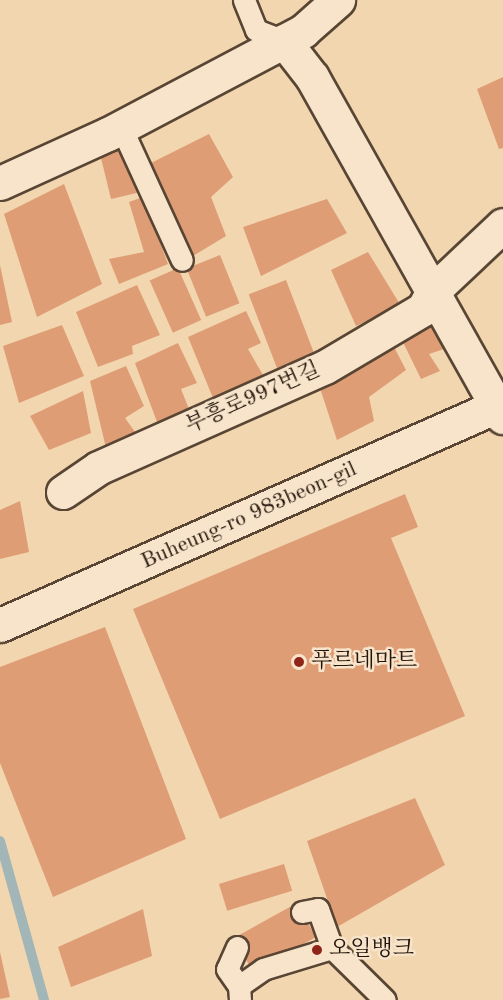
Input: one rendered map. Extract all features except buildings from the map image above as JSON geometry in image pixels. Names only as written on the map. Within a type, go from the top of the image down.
[{"type":"street","points":[[0,183],[121,127],[284,41],[338,0]]},
{"type":"street","points":[[284,41],[312,77],[500,412]]},
{"type":"street","name":"부흥로997번길","points":[[63,492],[98,468],[325,367],[423,309],[433,291],[503,225]]},
{"type":"street","name":"Buheung-ro 983beon-gil","points":[[0,625],[500,412]]},
{"type":"lane","points":[[244,0],[256,30],[284,41]]},
{"type":"lane","points":[[121,127],[182,260]]},
{"type":"lane","points":[[302,912],[318,909],[332,948],[385,1000]]},
{"type":"lane","points":[[237,947],[227,969],[239,993],[263,969],[332,948]]},
{"type":"waterway","points":[[0,841],[44,1000]]},
{"type":"place","name":"푸르네마트","points":[[299,662]]},
{"type":"place","name":"오일뱅크","points":[[317,950]]}]
